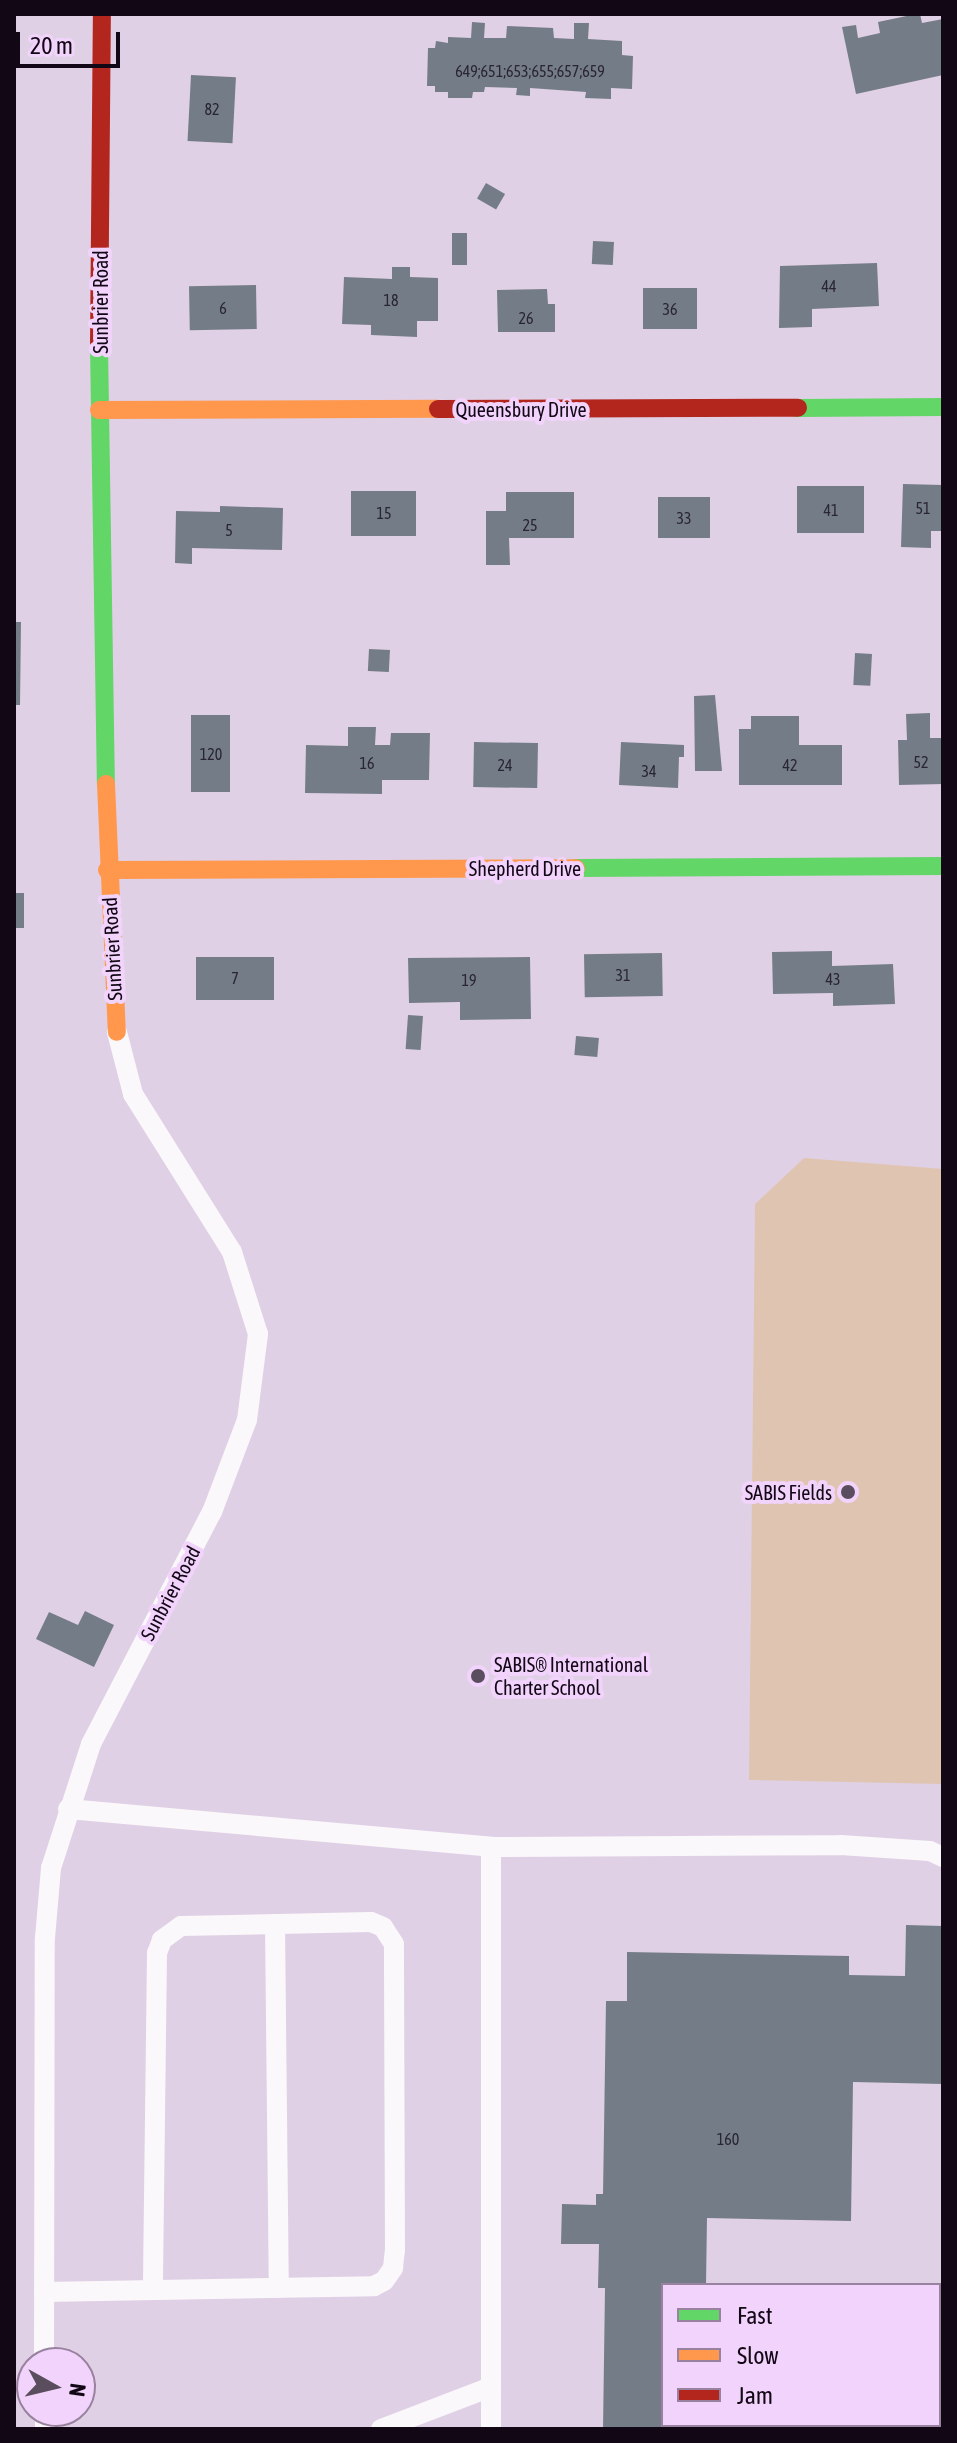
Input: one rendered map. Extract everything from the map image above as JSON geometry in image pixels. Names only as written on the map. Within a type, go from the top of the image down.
[{"type":"street","name":"Sunbrier Road","points":[[102,14],[99,410],[107,870],[117,1032]]},
{"type":"street","name":"Queensbury Drive","points":[[99,410],[943,407]]},
{"type":"street","name":"Shepherd Drive","points":[[107,870],[943,866]]},
{"type":"lane","name":"Sunbrier Road","points":[[44,2347],[45,1938],[51,1868],[91,1744],[212,1512],[247,1420],[258,1334],[232,1252],[133,1094],[117,1032]]},
{"type":"lane","points":[[68,1809],[491,1847],[841,1845],[930,1851],[943,1857]]},
{"type":"lane","points":[[491,1847],[491,2429]]},
{"type":"lane","points":[[44,2292],[374,2286],[384,2281],[393,2268],[394,1959],[391,1935],[371,1922],[181,1926],[162,1940],[157,1953],[153,2290]]},
{"type":"lane","points":[[275,1924],[279,2288]]},
{"type":"lane","points":[[381,2429],[491,2387]]},
{"type":"shaded area","name":"SABIS Fields","points":[[804,1158],[943,1169],[943,1784],[749,1780],[755,1204]]},
{"type":"building","points":[[920,14],[922,23],[943,19],[943,75],[856,94],[842,27],[856,25],[858,38],[880,33],[878,22]]},
{"type":"building","points":[[472,22],[485,23],[484,38],[506,38],[507,26],[553,28],[554,38],[574,39],[574,23],[589,23],[588,39],[622,41],[622,55],[633,56],[632,89],[611,88],[611,99],[585,98],[586,92],[530,88],[530,96],[516,95],[517,88],[485,87],[484,92],[473,92],[472,98],[448,98],[448,92],[435,92],[435,86],[427,86],[428,48],[435,48],[436,41],[448,43],[448,37],[471,38]]},
{"type":"building","points":[[191,75],[236,77],[232,143],[188,141]]},
{"type":"building","points":[[486,183],[505,194],[496,210],[477,199]]},
{"type":"building","points":[[452,233],[467,233],[467,265],[452,265]]},
{"type":"building","points":[[593,241],[614,242],[613,265],[592,264]]},
{"type":"building","points":[[877,263],[879,306],[812,309],[812,327],[779,328],[780,266]]},
{"type":"building","points":[[392,267],[410,267],[410,277],[438,278],[438,321],[417,321],[417,337],[371,335],[371,325],[342,324],[344,277],[392,279]]},
{"type":"building","points":[[256,285],[257,329],[190,330],[189,286]]},
{"type":"building","points":[[643,288],[697,288],[697,329],[643,329]]},
{"type":"building","points":[[547,289],[548,304],[555,304],[555,332],[498,332],[497,290]]},
{"type":"building","points":[[903,484],[943,485],[943,531],[931,531],[931,548],[901,547]]},
{"type":"building","points":[[797,486],[864,486],[864,533],[797,533]]},
{"type":"building","points":[[351,491],[416,491],[416,536],[351,536]]},
{"type":"building","points":[[506,492],[574,492],[574,538],[509,538],[510,565],[486,565],[486,511],[506,511]]},
{"type":"building","points":[[658,497],[710,497],[710,538],[658,538]]},
{"type":"building","points":[[220,506],[283,508],[282,550],[192,548],[192,564],[175,563],[176,511],[220,512]]},
{"type":"building","points":[[14,622],[21,622],[20,705],[14,705]]},
{"type":"building","points":[[369,649],[390,650],[389,672],[368,671]]},
{"type":"building","points":[[855,653],[872,654],[870,686],[853,685]]},
{"type":"building","points":[[715,695],[722,771],[695,771],[694,696]]},
{"type":"building","points":[[930,713],[930,738],[943,738],[943,784],[899,785],[898,740],[907,740],[906,714]]},
{"type":"building","points":[[191,715],[230,715],[230,792],[191,792]]},
{"type":"building","points":[[751,716],[799,716],[799,745],[842,745],[842,785],[739,785],[739,729],[751,729]]},
{"type":"building","points":[[348,727],[376,727],[375,745],[390,745],[391,733],[430,733],[429,780],[382,780],[382,794],[305,793],[306,745],[348,746]]},
{"type":"building","points":[[474,742],[538,743],[537,788],[473,787]]},
{"type":"building","points":[[621,742],[684,745],[684,757],[679,757],[678,788],[619,785]]},
{"type":"building","points":[[14,893],[24,893],[24,928],[14,928]]},
{"type":"building","points":[[832,951],[832,966],[893,964],[895,1004],[833,1006],[833,993],[773,994],[772,952]]},
{"type":"building","points":[[662,953],[663,996],[585,997],[584,954]]},
{"type":"building","points":[[196,957],[274,957],[274,1000],[196,1000]]},
{"type":"building","points":[[530,957],[531,1019],[460,1020],[460,1002],[409,1003],[408,958]]},
{"type":"building","points":[[408,1015],[423,1016],[421,1050],[406,1049]]},
{"type":"building","points":[[576,1036],[599,1038],[597,1057],[574,1055]]},
{"type":"building","points":[[85,1611],[114,1625],[94,1667],[36,1639],[49,1612],[78,1625]]},
{"type":"building","points":[[906,1925],[943,1926],[943,2084],[853,2082],[851,2221],[707,2218],[706,2283],[661,2283],[661,2427],[704,2429],[603,2429],[605,2288],[598,2288],[599,2244],[561,2244],[562,2204],[596,2205],[596,2194],[603,2194],[606,2001],[627,2001],[627,1952],[849,1956],[849,1975],[905,1976]]},
{"type":"traffic: fast","points":[[99,345],[106,784]]},
{"type":"traffic: fast","points":[[798,408],[943,407]]},
{"type":"traffic: fast","points":[[576,868],[943,866]]},
{"type":"traffic: slow","points":[[99,410],[438,409]]},
{"type":"traffic: slow","points":[[106,784],[117,1032]]},
{"type":"traffic: slow","points":[[107,870],[576,868]]},
{"type":"traffic: jam","points":[[99,345],[102,14]]},
{"type":"traffic: jam","points":[[438,409],[798,408]]},
{"type":"place","name":"SABIS Fields","points":[[848,1492]]},
{"type":"place","name":"SABIS® International Charter School","points":[[478,1676]]}]
